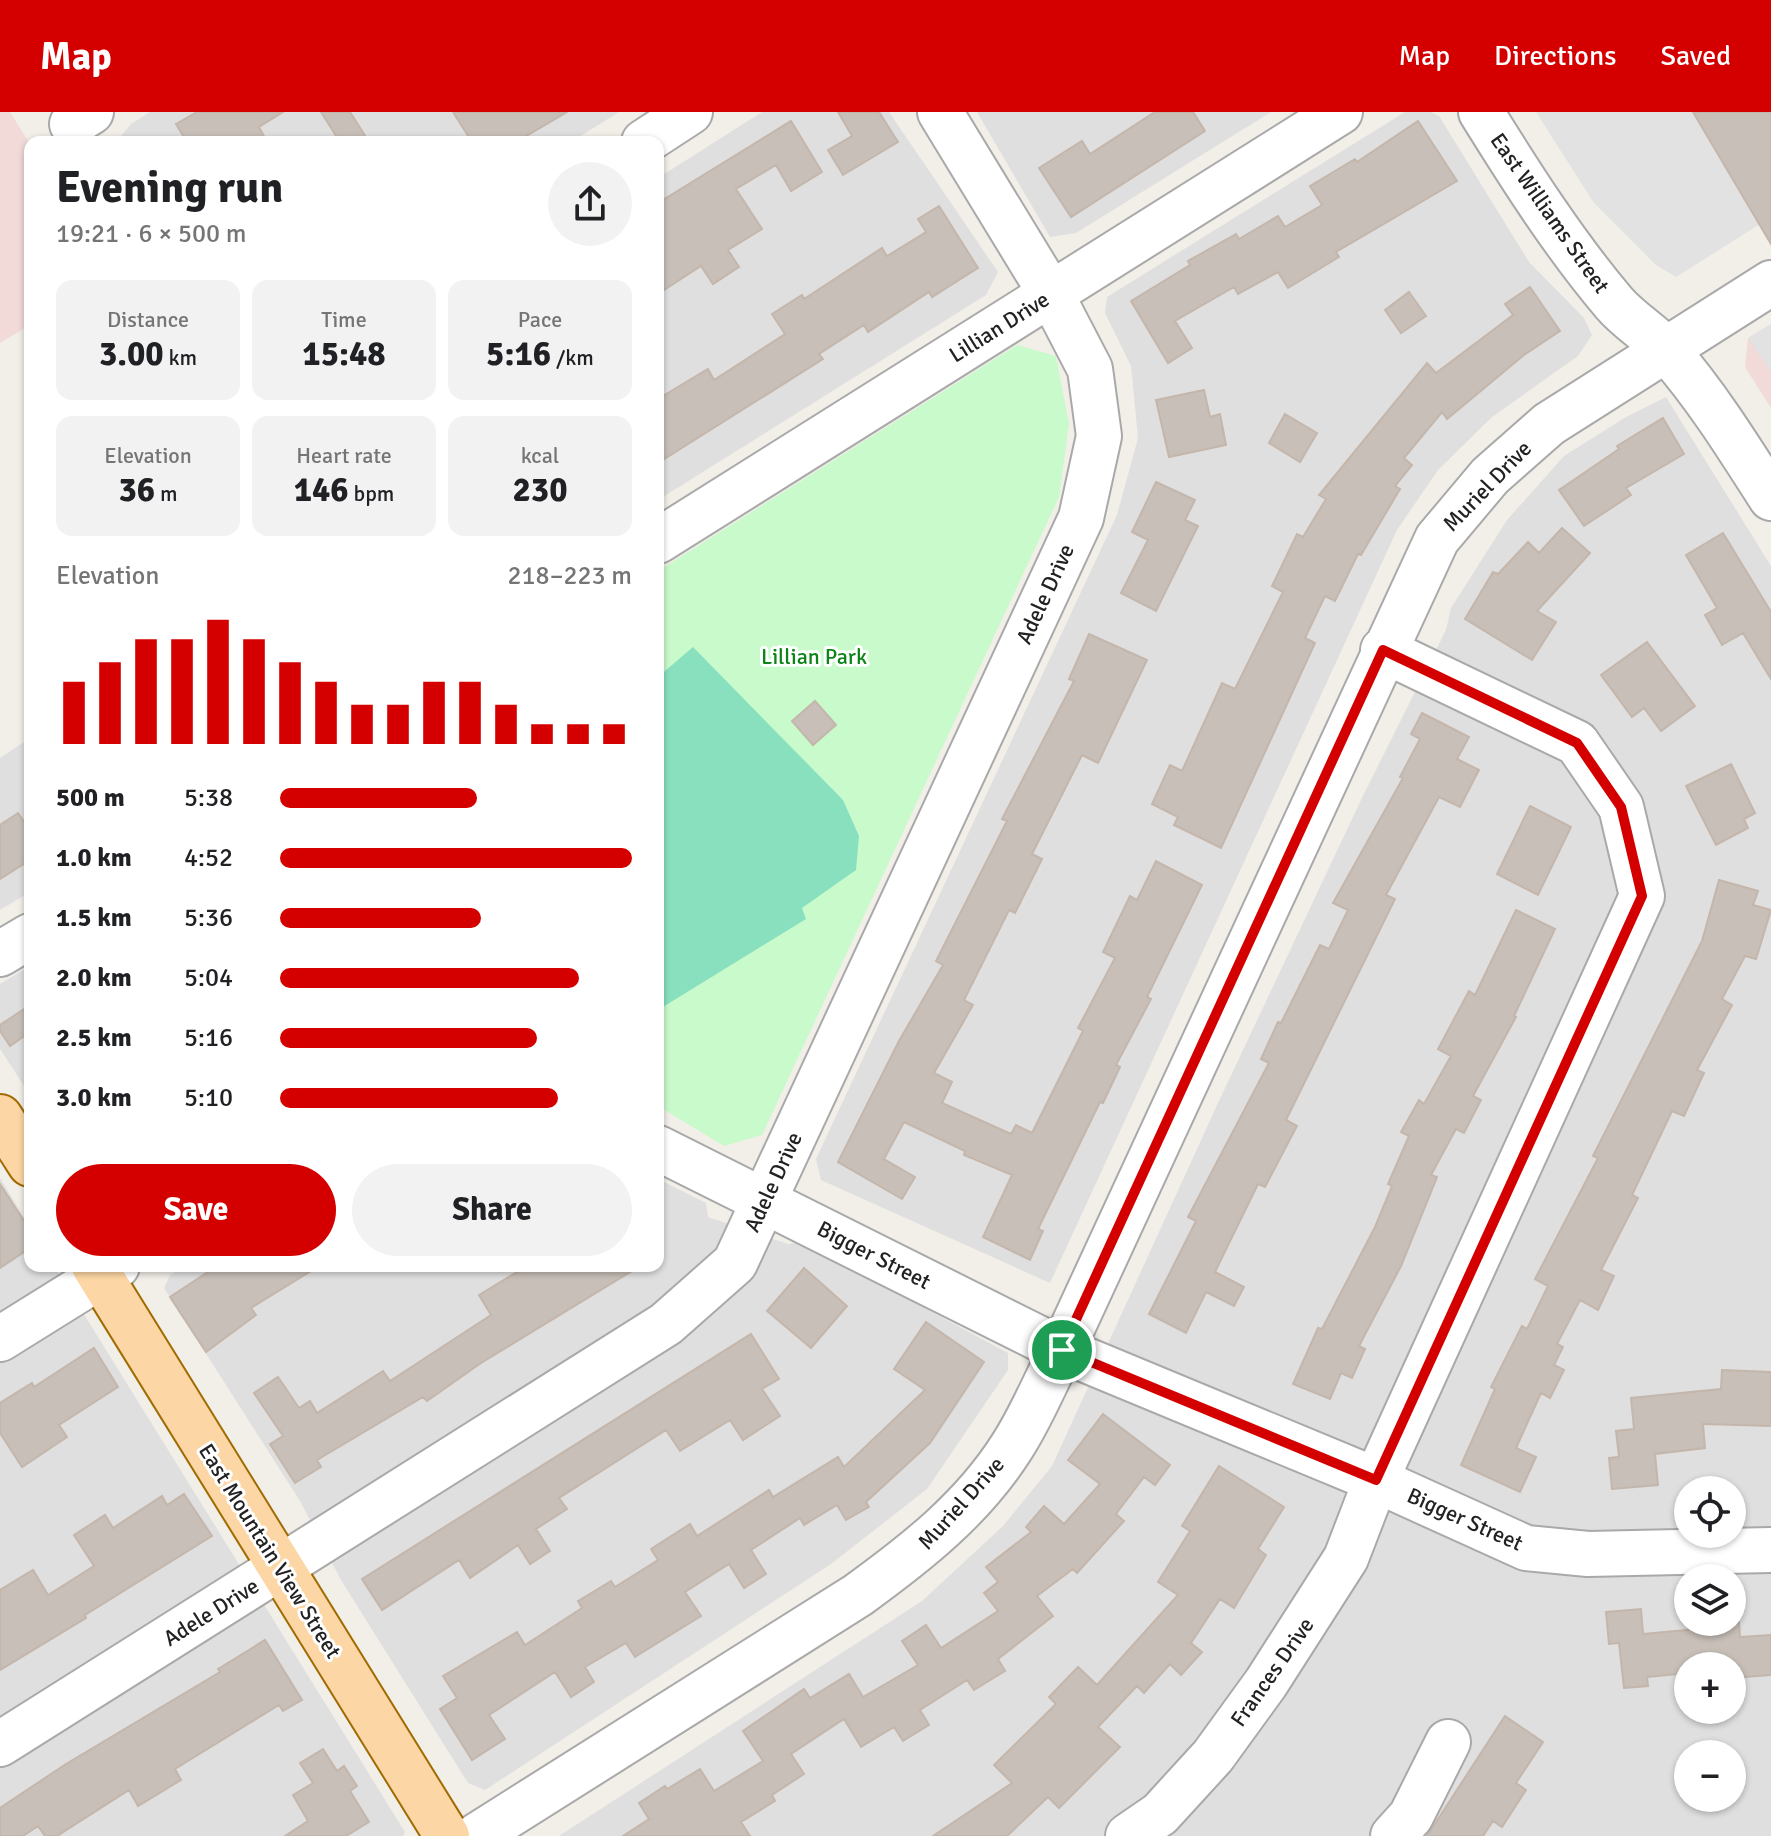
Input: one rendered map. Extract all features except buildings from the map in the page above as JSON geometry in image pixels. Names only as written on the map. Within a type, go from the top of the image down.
[{"type":"main road","points":[[0,1117],[24,1155]]},
{"type":"main road","name":"East Mountain View Street","points":[[106,1272],[280,1568],[447,1836]]},
{"type":"street","points":[[653,136],[690,112]]},
{"type":"street","name":"Adele Drive","points":[[0,1744],[666,1324],[735,1263],[1081,518],[1099,436],[1090,369],[1051,294],[940,112]]},
{"type":"street","name":"Lillian Drive","points":[[664,537],[1340,112]]},
{"type":"street","name":"East Williams Street","points":[[1481,112],[1542,210],[1617,307],[1666,349],[1713,407],[1771,498]]},
{"type":"street","name":"Muriel Drive","points":[[476,1836],[858,1595],[918,1552],[967,1504],[1011,1448],[1062,1350],[1383,650],[1437,539],[1490,476],[1549,424],[1771,283]]},
{"type":"street","name":"Frances Drive","points":[[1157,1829],[1213,1756],[1311,1616],[1346,1558],[1376,1480],[1642,896],[1621,807],[1577,743],[1383,650]]},
{"type":"street","points":[[0,954],[24,940]]},
{"type":"street","name":"Bigger Street","points":[[664,1151],[1062,1350],[1376,1480],[1526,1548],[1588,1554],[1771,1550]]},
{"type":"street","points":[[0,1339],[100,1272]]},
{"type":"street","points":[[1393,1836],[1411,1816],[1448,1742]]},
{"type":"shaded area","points":[[0,112],[10,112],[25,136],[24,329],[0,343]]},
{"type":"shaded area","points":[[150,112],[619,112],[581,136],[121,136],[131,124]]},
{"type":"shaded area","points":[[762,112],[889,112],[998,272],[986,295],[664,496],[664,174]]},
{"type":"shaded area","points":[[977,112],[1271,112],[1076,233],[1050,237]]},
{"type":"shaded area","points":[[1405,112],[1431,112],[1439,116],[1529,262],[1584,318],[1592,335],[1578,356],[1492,417],[1438,470],[1397,530],[1050,1283],[821,1180],[816,1159],[1117,515],[1138,438],[1131,366],[1105,313],[1107,297]]},
{"type":"shaded area","points":[[1536,112],[1693,112],[1760,224],[1676,277],[1656,265],[1594,203]]},
{"type":"shaded area","points":[[1771,324],[1771,408],[1745,367],[1748,338]]},
{"type":"shaded area","points":[[1771,324],[1771,372],[1748,338]]},
{"type":"shaded area","points":[[1666,397],[1771,566],[1771,1836],[559,1836],[922,1601],[1003,1526],[1052,1466],[1218,1103],[1360,802],[1446,630],[1451,608],[1507,520],[1564,456],[1626,417]]},
{"type":"shaded area","points":[[24,742],[24,896],[0,910],[0,758]]},
{"type":"shaded area","points":[[24,970],[24,1086],[0,1049],[0,984]]},
{"type":"shaded area","points":[[0,1178],[24,1217],[24,1272],[58,1272],[405,1832],[403,1836],[0,1836]]},
{"type":"shaded area","points":[[664,1182],[706,1203],[708,1217],[788,1244],[802,1242],[1008,1353],[1008,1370],[927,1489],[831,1564],[485,1790],[468,1783],[341,1580],[300,1501],[164,1288],[170,1275],[175,1272],[664,1272]]},
{"type":"green space","name":"Lillian Park","points":[[1017,345],[1056,356],[1069,424],[1059,497],[762,1135],[724,1146],[664,1110],[664,567]]},
{"type":"green space","points":[[693,647],[843,800],[859,836],[856,870],[802,908],[806,919],[664,1006],[664,672]]},
{"type":"route","points":[[1383,650],[1577,743],[1621,807],[1642,896],[1376,1480],[1062,1350],[1383,650]]}]
